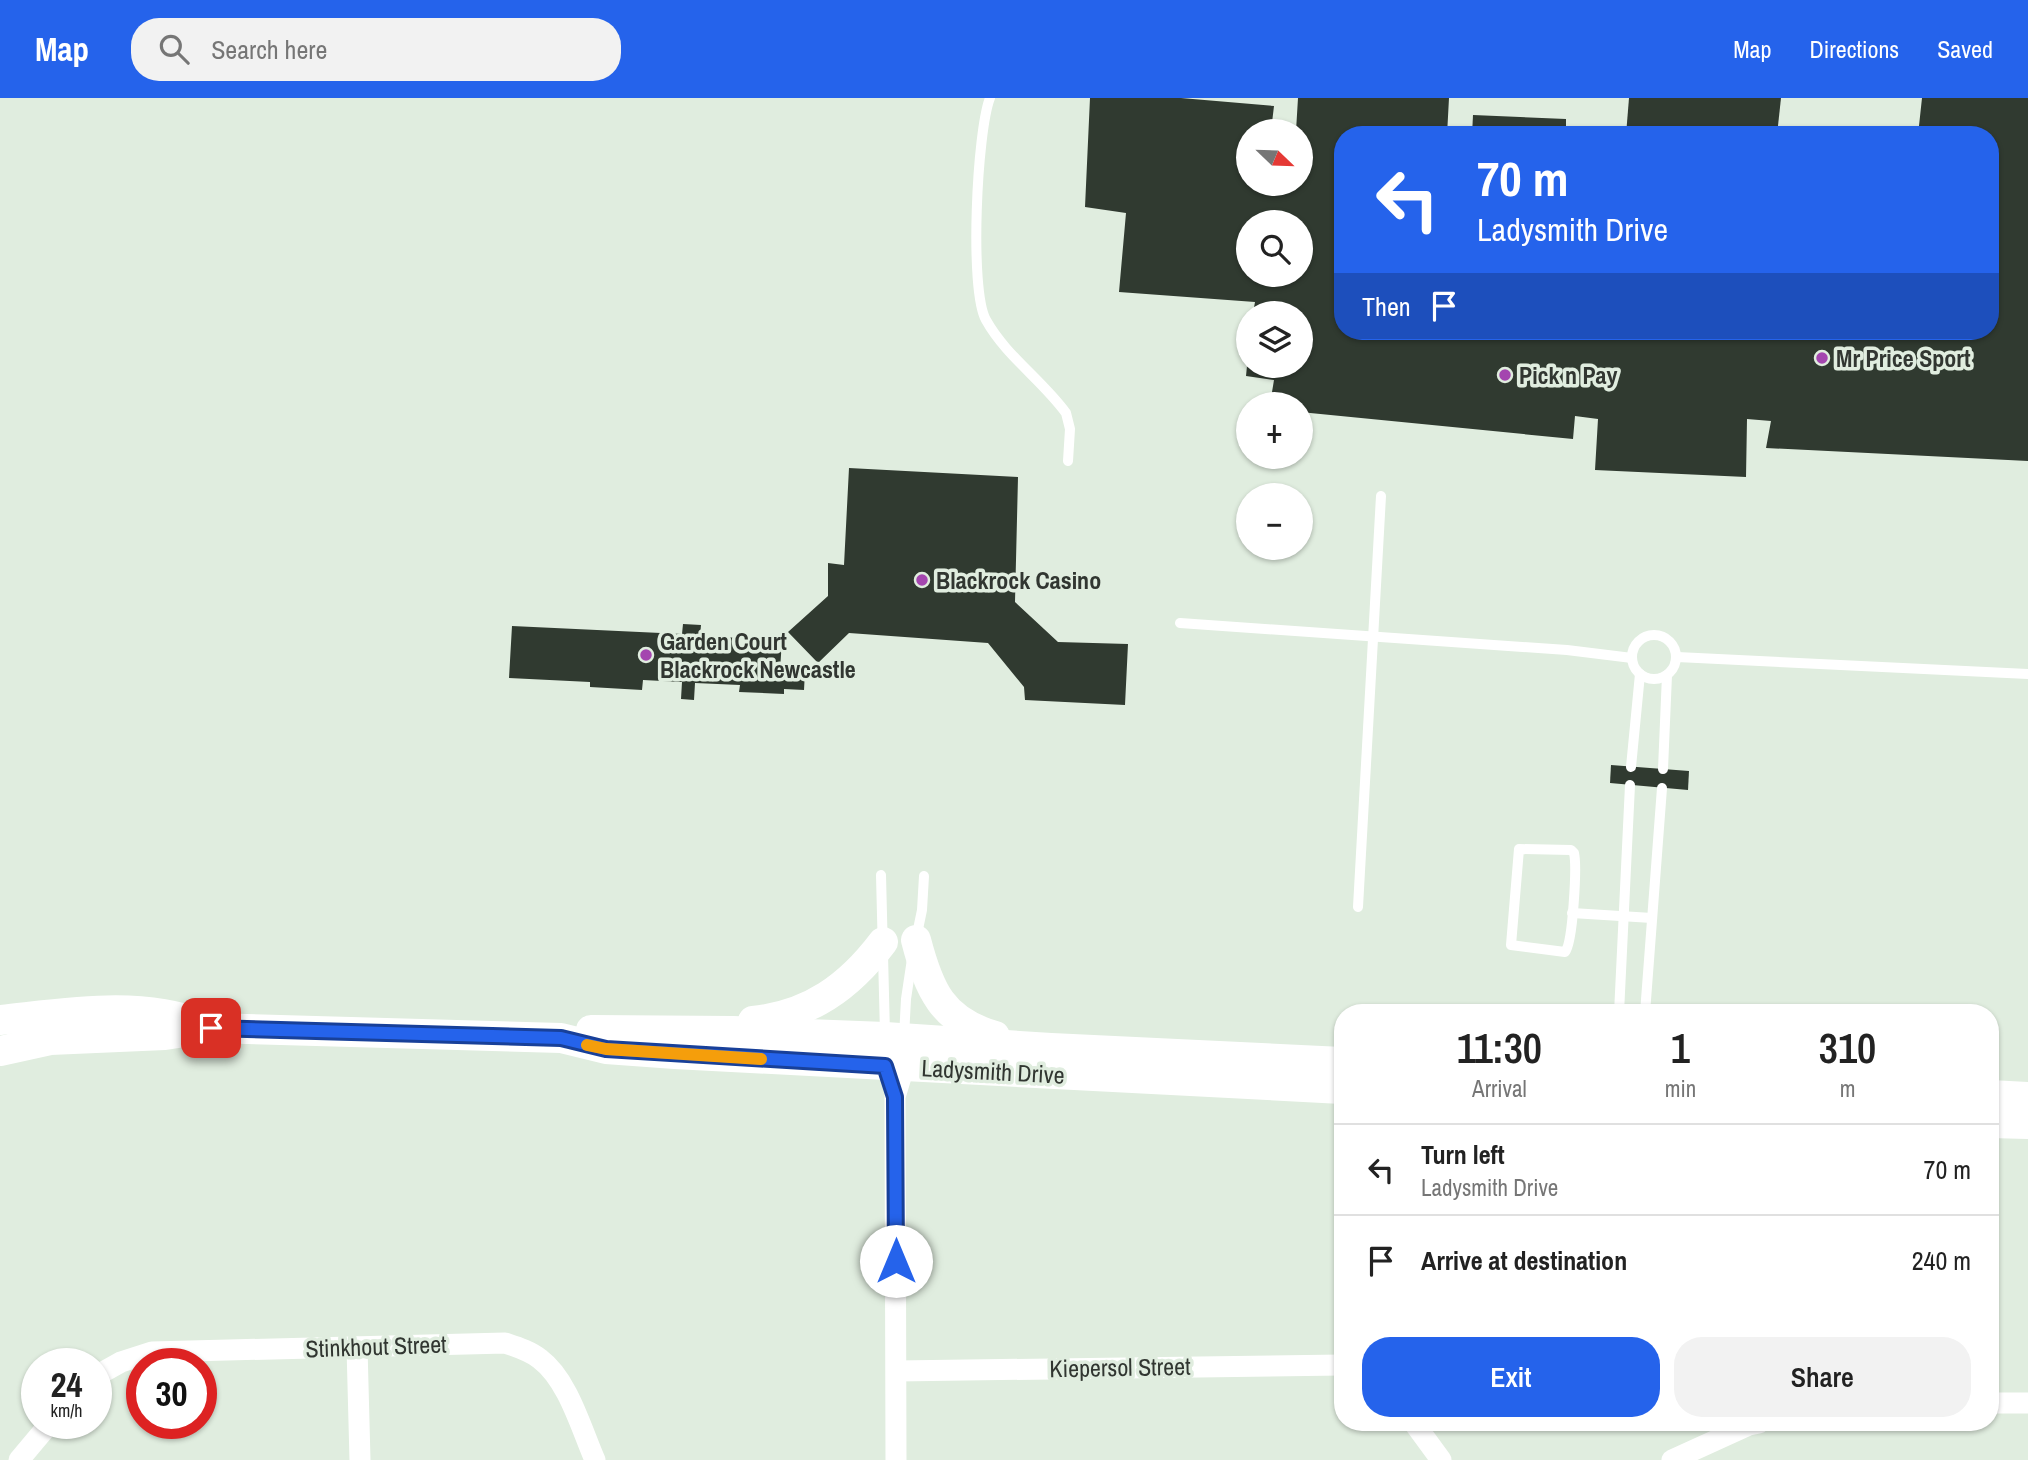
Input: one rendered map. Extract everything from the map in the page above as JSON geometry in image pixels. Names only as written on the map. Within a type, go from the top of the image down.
[{"type":"street","points":[[916,940],[926,977],[939,1001],[963,1023],[989,1034],[1051,1048]]},
{"type":"street","points":[[683,1030],[762,1020],[795,1012],[818,1002],[860,971],[883,942]]},
{"type":"street","name":"Ladysmith Drive","points":[[0,1020],[88,1011],[141,1011],[185,1017],[211,1028]]},
{"type":"street","name":"Ladysmith Drive","points":[[0,1051],[50,1041],[165,1035],[211,1028],[561,1038],[606,1049],[894,1052],[1051,1048],[1334,1062]]},
{"type":"street","name":"Ladysmith Drive","points":[[561,1038],[582,1031],[683,1030],[894,1052],[1334,1088]]},
{"type":"street","points":[[894,1052],[896,1460]]},
{"type":"street","points":[[1999,1095],[2028,1097]]},
{"type":"street","points":[[1999,1123],[2028,1124]]},
{"type":"street","name":"Stinkhout Street","points":[[112,1367],[152,1352],[505,1343],[527,1350],[553,1370],[564,1387],[595,1460]]},
{"type":"street","points":[[358,1347],[360,1460]]},
{"type":"street","name":"Kiepersol Street","points":[[897,1371],[1334,1365]]},
{"type":"street","points":[[1999,1403],[2028,1402]]},
{"type":"street","points":[[1420,1431],[1441,1460]]},
{"type":"street","points":[[1672,1460],[1736,1431]]},
{"type":"street","points":[[19,1460],[37,1439]]},
{"type":"lane","points":[[990,98],[982,129],[980,152],[976,263],[979,301],[985,318],[997,336],[1066,414],[1070,429],[1068,461]]},
{"type":"lane","points":[[1358,908],[1381,496]]},
{"type":"lane","points":[[1180,623],[1567,650],[1632,658]]},
{"type":"lane","points":[[1653,634],[1667,638],[1677,657],[1667,675],[1653,679],[1640,674],[1634,667],[1632,658],[1636,644],[1646,635],[1653,634]]},
{"type":"lane","points":[[1677,657],[2028,674]]},
{"type":"lane","points":[[1631,766],[1640,674]]},
{"type":"lane","points":[[1663,769],[1667,675]]},
{"type":"lane","points":[[1619,1004],[1630,785]]},
{"type":"lane","points":[[1646,1004],[1662,788]]},
{"type":"lane","points":[[1519,849],[1571,850],[1574,853],[1572,913],[1569,947],[1565,952],[1512,947],[1510,943],[1519,849]]},
{"type":"lane","points":[[881,876],[883,942],[894,1052]]},
{"type":"lane","points":[[894,1052],[922,910],[924,876]]},
{"type":"lane","points":[[1572,913],[1652,918]]},
{"type":"lane","points":[[1084,1050],[1121,1040]]},
{"type":"lane","points":[[1156,1041],[1189,1055]]},
{"type":"building","points":[[1090,98],[1181,98],[1274,106],[1272,119],[1236,119],[1236,196],[1313,196],[1313,119],[1297,119],[1298,98],[1449,98],[1447,126],[1334,126],[1334,340],[1999,340],[1999,126],[1919,126],[1922,98],[2028,98],[2028,461],[1766,448],[1771,421],[1747,419],[1746,477],[1595,470],[1598,419],[1575,416],[1573,439],[1313,413],[1313,392],[1272,392],[1274,380],[1260,378],[1313,378],[1313,301],[1241,301],[1119,292],[1126,213],[1085,207]]},
{"type":"building","points":[[1629,98],[1781,98],[1778,126],[1627,126]]},
{"type":"building","points":[[1473,115],[1566,119],[1566,126],[1472,126]]},
{"type":"building","name":"Blackrock Casino","points":[[849,468],[1018,477],[1015,602],[1058,642],[1128,644],[1125,705],[1025,700],[1024,687],[988,643],[849,633],[818,663],[788,632],[828,596],[828,563],[844,565]]},
{"type":"building","name":"Garden Court Blackrock Newcastle","points":[[683,624],[701,625],[700,636],[782,640],[780,670],[805,671],[804,690],[784,689],[784,694],[739,692],[740,685],[695,683],[694,700],[681,699],[682,682],[643,680],[642,690],[590,687],[590,682],[509,678],[512,626],[682,634]]},
{"type":"building","points":[[1611,765],[1689,771],[1688,790],[1610,783]]},
{"type":"slow traffic","points":[[587,1045],[606,1049],[761,1059]]},
{"type":"place","name":"Mr Price Sport","points":[[1822,358]]},
{"type":"place","name":"Pick n Pay","points":[[1505,375]]},
{"type":"place","name":"Blackrock Casino","points":[[922,580]]},
{"type":"place","name":"Garden Court Blackrock Newcastle","points":[[646,655]]},
{"type":"route","points":[[211,1028],[561,1038],[606,1049],[885,1066],[895,1097],[896,1261]]}]
